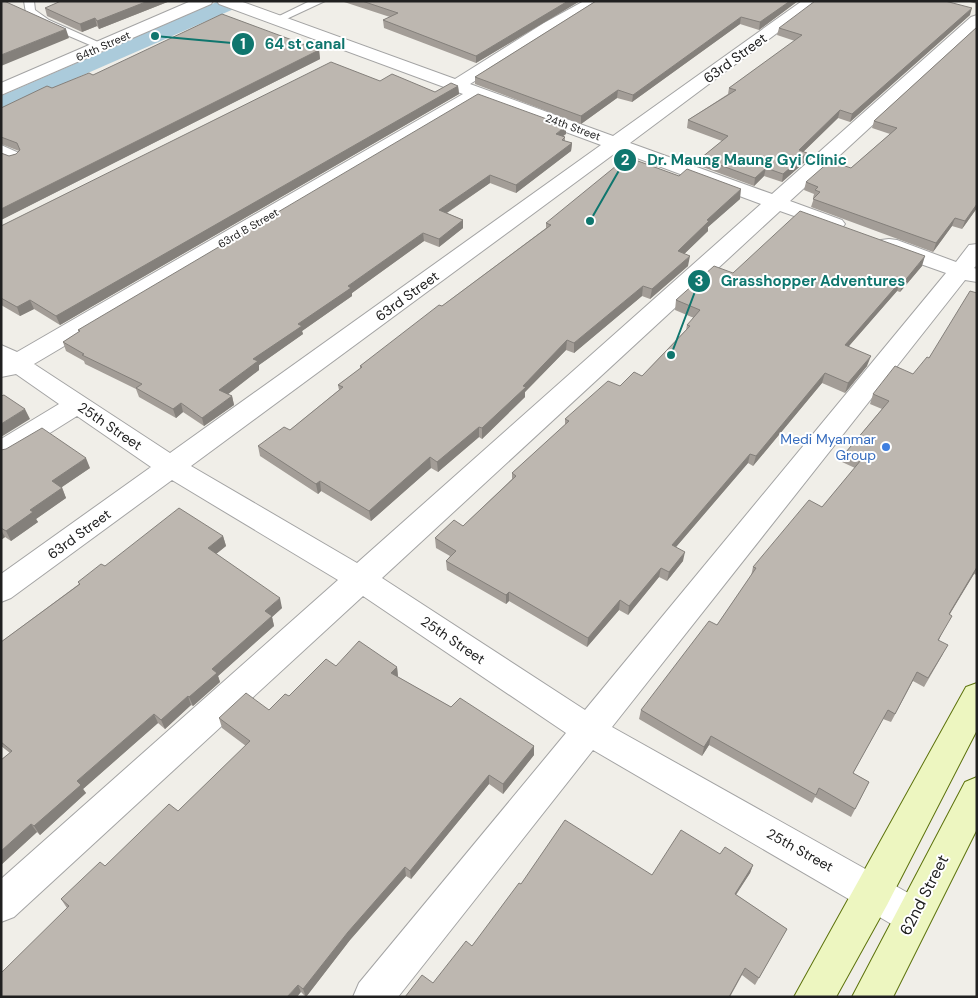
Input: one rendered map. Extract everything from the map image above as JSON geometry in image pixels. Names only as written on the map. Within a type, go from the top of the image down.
[{"type":"main road","points":[[814,997],[874,892],[975,705]]},
{"type":"main road","name":"62nd Street","points":[[872,997],[912,916],[977,794]]},
{"type":"street","name":"64th Street","points":[[1,90],[205,1]]},
{"type":"street","points":[[457,85],[550,26],[596,1]]},
{"type":"street","name":"63rd Street","points":[[1,590],[618,144],[812,1]]},
{"type":"street","name":"24th Street","points":[[229,3],[479,92],[848,230]]},
{"type":"street","points":[[1,904],[774,202],[974,13]]},
{"type":"street","points":[[339,58],[357,49]]},
{"type":"street","name":"63rd B Street","points":[[7,363],[479,92]]},
{"type":"street","points":[[373,997],[971,266],[876,240]]},
{"type":"street","name":"25th Street","points":[[7,363],[77,404],[171,467],[359,578],[590,731],[874,892],[912,916]]},
{"type":"street","points":[[1,451],[77,404]]},
{"type":"lane","points":[[29,1],[30,11],[45,22],[101,46]]},
{"type":"lane","points":[[276,20],[320,1]]},
{"type":"building","points":[[1,1],[4,1],[66,29],[1,55]]},
{"type":"building","points":[[61,1],[148,1],[97,21],[95,18],[80,24],[45,8]]},
{"type":"building","points":[[362,1],[568,1],[476,56],[383,20],[398,13]]},
{"type":"building","points":[[596,1],[790,1],[760,22],[741,17],[633,95],[618,90],[581,116],[475,77]]},
{"type":"building","points":[[815,1],[945,1],[972,8],[852,114],[840,110],[799,150],[807,153],[783,174],[766,168],[755,178],[701,158],[728,136],[688,120],[736,90],[729,88],[802,35],[779,28]]},
{"type":"building","points":[[222,14],[319,50],[1,209],[1,153],[9,156],[16,154],[20,150],[17,143],[1,137],[1,108],[47,86],[52,88],[89,73],[93,75]]},
{"type":"building","points":[[977,27],[977,204],[965,221],[955,218],[936,243],[813,199],[820,192],[815,190],[818,187],[806,182],[830,161],[851,168],[897,128],[874,121]]},
{"type":"building","points":[[331,62],[380,81],[392,74],[435,92],[451,83],[458,86],[56,316],[30,300],[17,307],[1,298],[1,226]]},
{"type":"building","points":[[478,94],[566,126],[556,134],[565,137],[562,140],[572,143],[516,185],[490,175],[439,210],[463,220],[439,239],[423,233],[348,286],[351,288],[298,324],[302,326],[253,359],[258,361],[219,390],[232,396],[202,418],[181,403],[173,409],[136,388],[142,384],[82,355],[84,354],[63,342],[80,331],[78,330]]},
{"type":"building","points":[[627,157],[679,176],[687,169],[741,189],[707,220],[709,221],[678,251],[690,256],[652,289],[643,286],[574,343],[567,340],[523,386],[526,387],[482,428],[479,427],[437,462],[430,457],[369,511],[320,481],[316,484],[258,446],[284,427],[290,430],[343,387],[338,385],[362,367],[360,366],[439,305],[442,306],[551,225],[546,223]]},
{"type":"building","points":[[800,211],[925,256],[903,283],[900,282],[845,345],[871,356],[848,383],[825,373],[756,456],[750,454],[672,545],[685,552],[669,572],[661,568],[629,606],[620,600],[588,638],[509,592],[506,595],[446,561],[456,551],[435,538],[454,520],[463,526],[516,476],[512,473],[569,421],[565,419],[608,381],[620,386],[634,372],[642,376],[690,326],[687,325],[700,310],[676,300],[714,266],[733,273]]},
{"type":"building","points":[[970,291],[977,293],[977,567],[949,614],[952,616],[938,640],[948,645],[928,678],[917,672],[895,714],[888,710],[853,773],[869,782],[855,809],[819,788],[816,795],[711,736],[704,747],[641,710],[709,621],[717,625],[756,568],[753,567],[809,500],[822,507],[861,460],[846,452],[889,401],[873,394],[895,366],[913,374],[927,357],[929,358]]},
{"type":"building","points":[[4,395],[25,409],[1,424],[1,396]]},
{"type":"building","points":[[42,428],[86,458],[52,481],[62,488],[30,510],[33,512],[6,531],[1,528],[1,450]]},
{"type":"building","points":[[179,508],[223,536],[208,548],[280,598],[265,611],[272,616],[212,669],[217,673],[161,720],[154,714],[77,781],[81,785],[34,826],[31,824],[1,851],[1,760],[12,751],[1,742],[1,642],[80,584],[78,582],[101,564],[105,566]]},
{"type":"building","points":[[359,641],[397,667],[391,673],[451,707],[460,698],[534,746],[503,784],[489,775],[410,871],[405,867],[348,932],[303,989],[298,985],[287,997],[1,997],[1,973],[69,906],[61,899],[100,862],[105,866],[169,804],[178,811],[250,741],[219,718],[246,693],[269,710],[285,694],[289,696],[326,659],[336,666]]},
{"type":"building","points":[[565,820],[652,875],[681,830],[720,854],[725,847],[753,865],[735,894],[787,929],[759,978],[745,968],[729,997],[405,997],[422,975],[433,983],[466,941],[472,946],[519,883],[521,884]]},
{"type":"waterway","points":[[1,104],[236,1]]},
{"type":"place","name":"64 st canal","points":[[155,36]]},
{"type":"place","name":"Dr. Maung Maung Gyi Clinic","points":[[590,221]]},
{"type":"place","name":"Grasshopper Adventures","points":[[671,355]]},
{"type":"place","name":"Medi Myanmar Group","points":[[886,447]]}]
